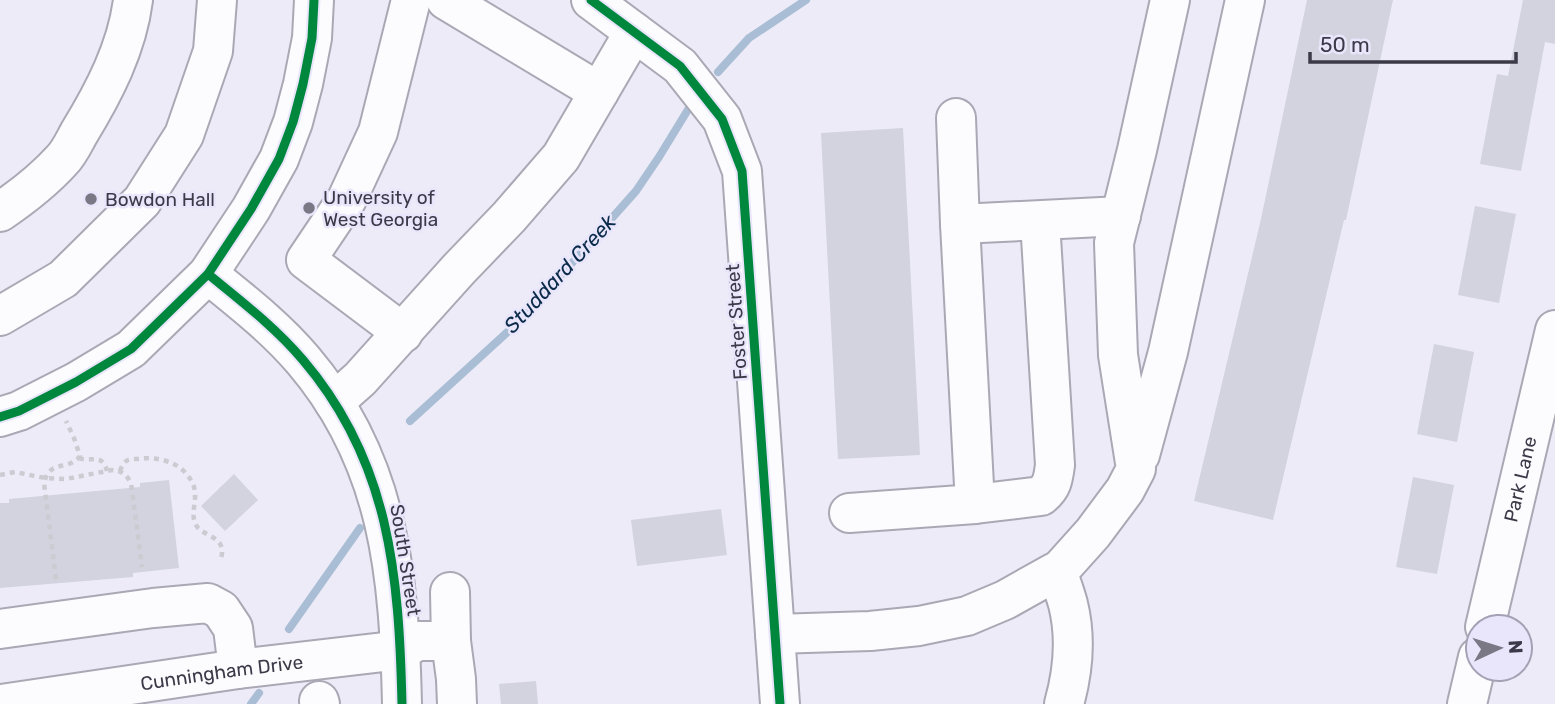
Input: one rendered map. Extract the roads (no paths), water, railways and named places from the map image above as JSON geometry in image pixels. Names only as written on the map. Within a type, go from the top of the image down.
[{"type":"street","points":[[0,212],[25,195],[63,159],[91,114],[116,64],[131,19],[133,0]]},
{"type":"street","points":[[0,316],[62,279],[142,201],[184,135],[213,51],[217,0]]},
{"type":"street","points":[[0,416],[19,411],[76,382],[131,349],[208,274],[251,209],[279,159],[303,84],[312,38],[314,0]]},
{"type":"street","points":[[403,333],[306,260],[348,199],[378,132],[411,0]]},
{"type":"street","points":[[446,0],[599,92]]},
{"type":"street","name":"Foster Street","points":[[591,0],[680,66],[722,118],[742,171],[780,704]]},
{"type":"street","points":[[1136,469],[1118,355],[1114,243],[1138,150],[1170,0]]},
{"type":"street","points":[[775,634],[870,631],[919,626],[967,616],[1005,600],[1058,572],[1093,533],[1125,490],[1136,469],[1168,352],[1245,0]]},
{"type":"street","points":[[334,401],[358,382],[561,157],[634,32]]},
{"type":"street","points":[[956,118],[975,504]]},
{"type":"street","points":[[960,224],[1121,216]]},
{"type":"street","points":[[849,513],[975,504],[1041,496],[1049,489],[1055,465],[1040,221]]},
{"type":"street","name":"South Street","points":[[208,274],[262,319],[302,359],[334,401],[370,472],[382,510],[396,593],[402,704]]},
{"type":"street","name":"Park Lane","points":[[1488,613],[1555,330]]},
{"type":"street","points":[[1058,572],[1069,606],[1073,647],[1069,686],[1064,704]]},
{"type":"street","points":[[450,592],[457,704]]},
{"type":"street","points":[[0,629],[208,603],[221,611],[233,628],[238,669]]},
{"type":"street","name":"Cunningham Drive","points":[[2,704],[238,669],[401,650],[418,641],[451,641]]},
{"type":"street","points":[[1467,704],[1472,683]]},
{"type":"waterway","name":"Studdard Creek","points":[[718,72],[749,38],[806,0]]},
{"type":"waterway","name":"Studdard Creek","points":[[410,421],[524,317],[636,191],[689,108]]},
{"type":"waterway","name":"Studdard Creek","points":[[289,629],[360,528]]},
{"type":"waterway","name":"Studdard Creek","points":[[251,704],[259,693]]},
{"type":"place","name":"Bowdon Hall","points":[[91,199]]},
{"type":"place","name":"University of West Georgia","points":[[309,208]]}]
